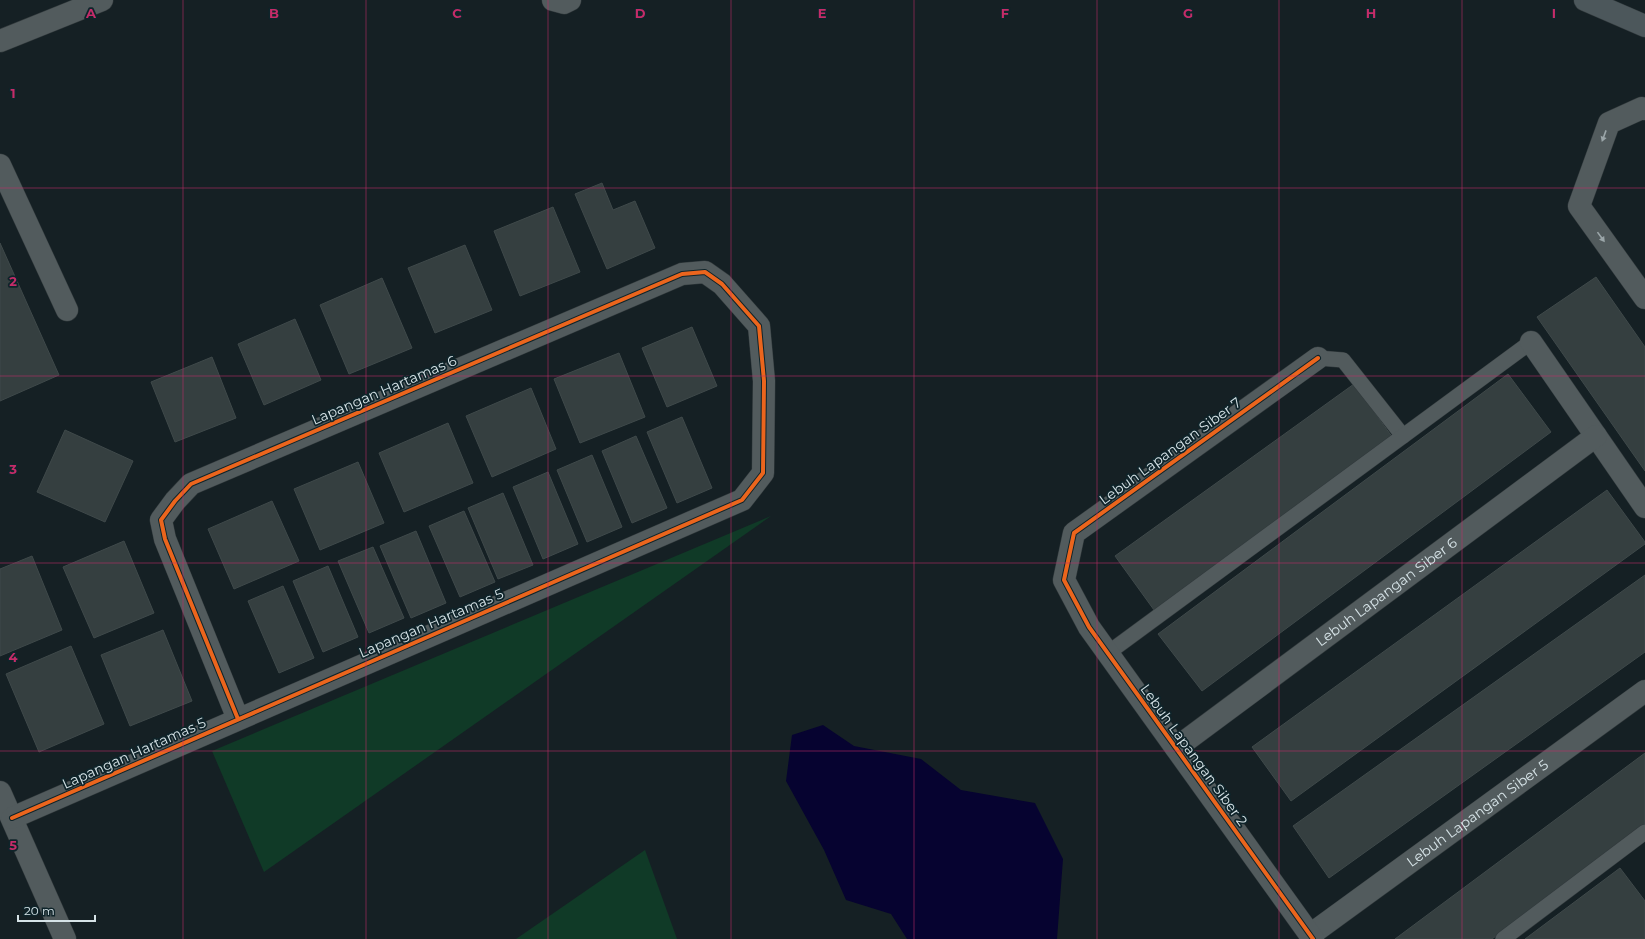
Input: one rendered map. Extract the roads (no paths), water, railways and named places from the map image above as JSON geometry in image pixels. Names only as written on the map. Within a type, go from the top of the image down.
[{"type":"street","points":[[0,41],[102,0]]},
{"type":"street","points":[[553,0],[564,3],[570,0]]},
{"type":"street","points":[[1585,0],[1645,26]]},
{"type":"street","points":[[1645,109],[1642,108],[1609,123],[1579,206],[1645,298]]},
{"type":"street","points":[[0,165],[67,310]]},
{"type":"street","name":"Lapangan Hartamas 6","points":[[238,719],[165,540],[161,520],[175,501],[191,484],[682,274],[705,272],[722,284],[759,326],[764,380]]},
{"type":"street","points":[[1531,342],[1645,507]]},
{"type":"street","name":"Lebuh Lapangan Siber 7","points":[[1064,580],[1074,533],[1318,358]]},
{"type":"street","name":"Lapangan Hartamas 5","points":[[12,818],[742,500],[763,473],[764,380]]},
{"type":"street","name":"Lebuh Lapangan Siber 6","points":[[1176,748],[1596,436]]},
{"type":"street","name":"Lebuh Lapangan Siber 2","points":[[1064,580],[1089,627],[1312,937]]},
{"type":"street","name":"Lebuh Lapangan Siber 5","points":[[1312,937],[1645,691]]},
{"type":"street","points":[[0,792],[65,939]]},
{"type":"lane","points":[[1108,654],[1531,342]]},
{"type":"lane","points":[[1318,358],[1343,360],[1403,436]]},
{"type":"lane","points":[[1503,939],[1645,832]]}]
